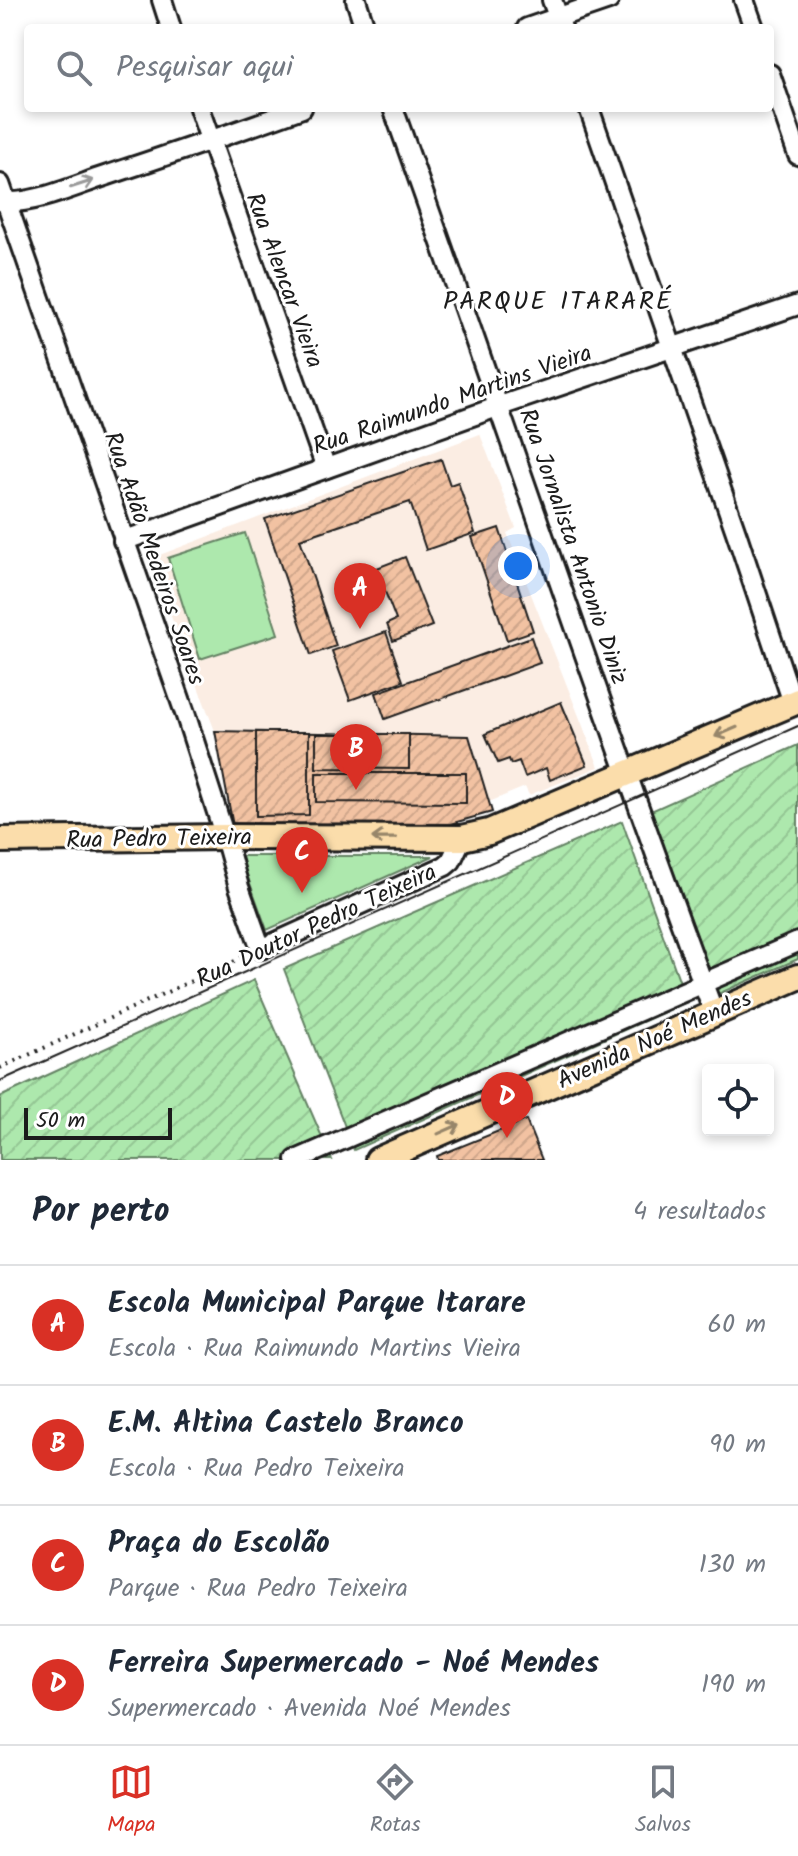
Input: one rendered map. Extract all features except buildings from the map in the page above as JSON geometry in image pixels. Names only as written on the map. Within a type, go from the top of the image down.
[{"type":"main road","points":[[462,838],[489,832],[795,702]]},
{"type":"main road","name":"Rua Pedro Teixeira","points":[[0,840],[462,838]]},
{"type":"main road","name":"Avenida Noé Mendes","points":[[378,1160],[798,977]]},
{"type":"street","points":[[162,0],[170,24]]},
{"type":"street","points":[[356,0],[364,24]]},
{"type":"street","points":[[536,24],[609,0]]},
{"type":"street","points":[[744,0],[753,24]]},
{"type":"street","points":[[774,86],[798,155]]},
{"type":"street","name":"Rua Alencar Vieira","points":[[200,112],[326,468]]},
{"type":"street","points":[[3,202],[25,200],[75,186],[291,112]]},
{"type":"street","name":"Rua Jornalista Antonio Diniz","points":[[394,112],[714,1013]]},
{"type":"street","points":[[590,112],[670,349],[795,702]]},
{"type":"street","name":"Rua Adão Medeiros Soares","points":[[0,184],[3,202],[186,716],[261,949]]},
{"type":"street","name":"Rua Raimundo Martins Vieira","points":[[123,541],[500,406],[798,305]]},
{"type":"street","name":"Rua Doutor Pedro Teixeira","points":[[261,949],[445,866],[451,861],[462,838]]},
{"type":"street","points":[[296,1160],[798,942]]},
{"type":"path","name":"Rua Doutor Pedro Teixeira","points":[[0,1068],[261,949]]},
{"type":"shaded area","points":[[480,434],[516,528],[507,533],[599,767],[529,795],[525,787],[489,802],[469,736],[215,731],[149,559]]},
{"type":"green space","points":[[245,533],[278,634],[200,659],[168,558]]},
{"type":"green space","points":[[798,745],[798,959],[718,994],[651,811]]},
{"type":"green space","points":[[622,821],[687,1002],[354,1150],[284,969]]},
{"type":"green space","points":[[240,856],[433,856],[267,930]]},
{"type":"green space","points":[[254,980],[332,1160],[0,1160],[0,1097]]},
{"type":"tram line","points":[[0,1081],[798,726]]},
{"type":"place","name":"Escola Municipal Parque Itarare","points":[[360,629]]},
{"type":"place","name":"E.M. Altina Castelo Branco","points":[[356,790]]},
{"type":"place","name":"Praça do Escolão","points":[[302,893]]},
{"type":"place","name":"Ferreira Supermercado - Noé Mendes","points":[[507,1138]]},
{"type":"district","name":"PARQUE ITARARÉ","points":[[558,300]]}]
